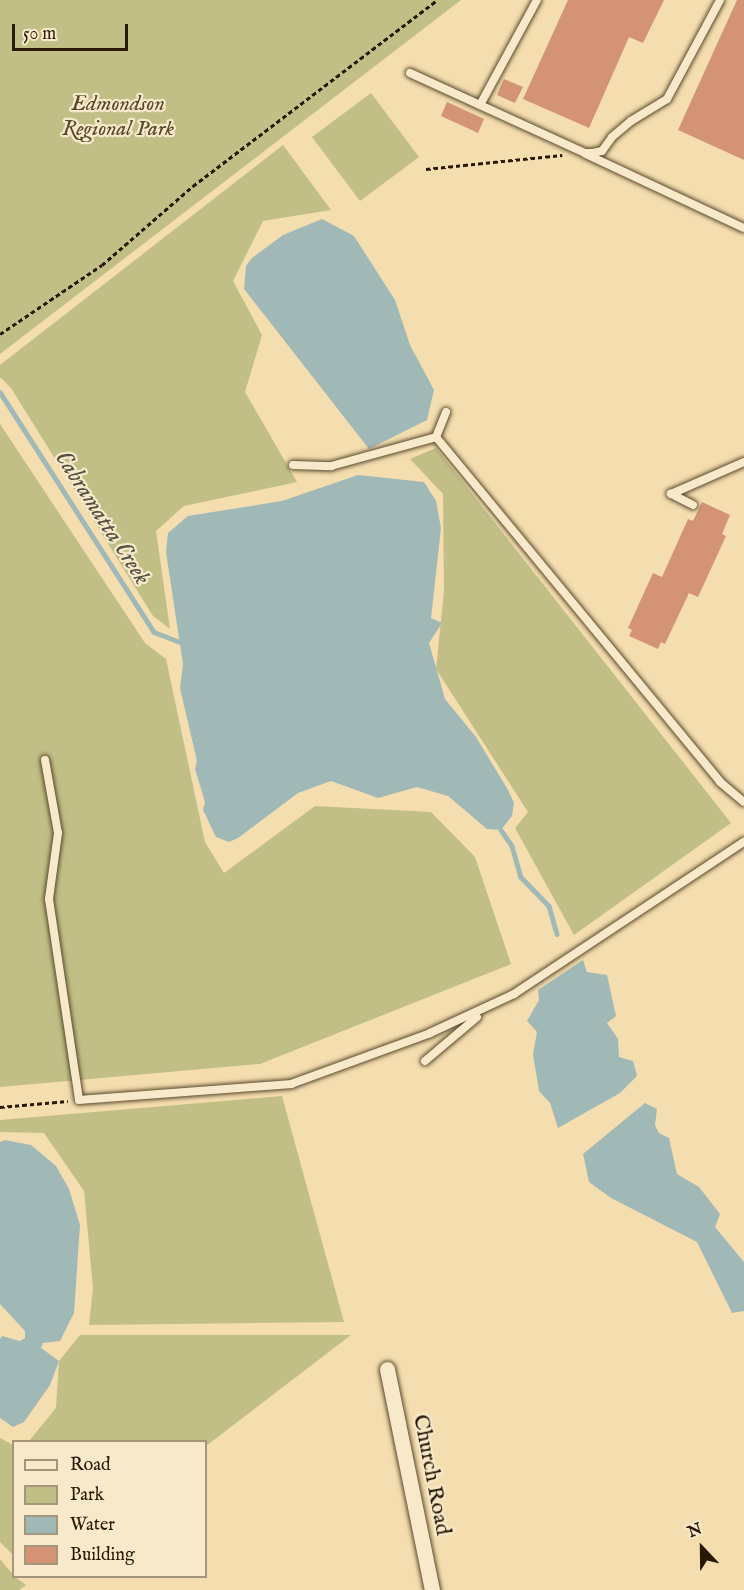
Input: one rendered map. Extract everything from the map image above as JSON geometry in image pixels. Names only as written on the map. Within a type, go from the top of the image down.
[{"type":"street","name":"Church Road","points":[[387,1369],[432,1590]]},
{"type":"lane","points":[[480,105],[537,0]]},
{"type":"lane","points":[[585,153],[602,151],[612,137],[667,99],[720,0]]},
{"type":"lane","points":[[410,73],[744,228]]},
{"type":"lane","points":[[436,437],[446,412]]},
{"type":"lane","points":[[293,465],[331,466],[436,437]]},
{"type":"lane","points":[[436,437],[720,782],[744,802]]},
{"type":"lane","points":[[693,505],[671,494],[744,462]]},
{"type":"lane","points":[[45,760],[58,833],[49,899],[79,1100],[291,1084],[483,1012]]},
{"type":"lane","points":[[425,1061],[483,1012],[744,842]]},
{"type":"path","points":[[0,334],[102,265],[194,186],[437,0]]},
{"type":"path","points":[[426,170],[585,153]]},
{"type":"path","points":[[0,1107],[79,1100]]},
{"type":"green space","name":"Edmondson Regional Park","points":[[0,0],[461,0],[0,354]]},
{"type":"green space","points":[[371,93],[419,157],[360,201],[312,137]]},
{"type":"green space","points":[[283,145],[331,210],[263,221],[233,281],[262,335],[245,392],[297,482],[184,506],[156,531],[170,629],[153,616],[11,388],[0,377],[0,365]]},
{"type":"green space","points":[[0,424],[145,643],[166,659],[205,842],[224,873],[315,806],[431,812],[475,857],[511,964],[260,1064],[0,1087]]},
{"type":"green space","points":[[436,448],[731,823],[574,935],[515,828],[528,812],[436,669],[444,591],[443,494],[410,459]]},
{"type":"green space","points":[[282,1096],[344,1322],[89,1325],[93,1288],[84,1191],[44,1133],[0,1132],[0,1120]]},
{"type":"green space","points":[[80,1335],[351,1335],[207,1445],[207,1440],[30,1440],[56,1408],[59,1361]]},
{"type":"green space","points":[[0,1438],[12,1444],[12,1554],[0,1542]]},
{"type":"green space","points":[[0,1559],[12,1574],[12,1578],[17,1578],[26,1585],[19,1590],[0,1590]]},
{"type":"water","points":[[322,219],[354,236],[395,300],[410,345],[434,390],[427,420],[369,449],[244,289],[246,266],[252,258],[283,235]]},
{"type":"water","points":[[358,475],[424,482],[436,501],[441,528],[431,618],[442,623],[429,643],[445,699],[476,737],[508,790],[514,803],[512,816],[501,830],[487,829],[448,796],[417,787],[378,798],[331,781],[298,793],[238,838],[229,842],[216,837],[203,810],[205,802],[195,769],[197,761],[180,688],[183,664],[166,552],[168,533],[188,516],[282,501]]},
{"type":"water","points":[[583,960],[587,972],[607,975],[616,1016],[607,1023],[618,1039],[619,1057],[633,1061],[637,1076],[620,1093],[558,1128],[550,1103],[539,1091],[533,1054],[537,1032],[527,1021],[539,1000],[538,990]]},
{"type":"water","points":[[645,1103],[657,1109],[655,1125],[659,1133],[669,1138],[677,1174],[699,1187],[720,1214],[715,1227],[744,1262],[744,1311],[732,1313],[697,1242],[611,1198],[589,1182],[583,1154]]},
{"type":"water","points":[[5,1140],[31,1145],[56,1166],[69,1189],[80,1225],[74,1313],[60,1341],[43,1343],[41,1348],[59,1361],[50,1385],[24,1422],[13,1427],[0,1418],[0,1339],[2,1336],[20,1341],[25,1338],[25,1331],[0,1304],[0,1142]]},
{"type":"building","points":[[568,0],[664,0],[643,43],[629,37],[589,128],[523,99]]},
{"type":"building","points":[[737,0],[744,0],[744,160],[678,130]]},
{"type":"building","points":[[504,79],[523,87],[515,103],[497,95]]},
{"type":"building","points":[[447,102],[484,119],[478,133],[441,116]]},
{"type":"building","points":[[702,502],[730,515],[722,534],[726,536],[698,597],[689,593],[665,644],[661,642],[658,649],[629,636],[632,630],[628,628],[653,573],[662,577],[688,519],[693,521]]},
{"type":"waterway","name":"Cabramatta Creek","points":[[0,392],[154,632],[183,643]]},
{"type":"waterway","points":[[501,830],[512,846],[521,877],[549,906],[557,934]]}]
